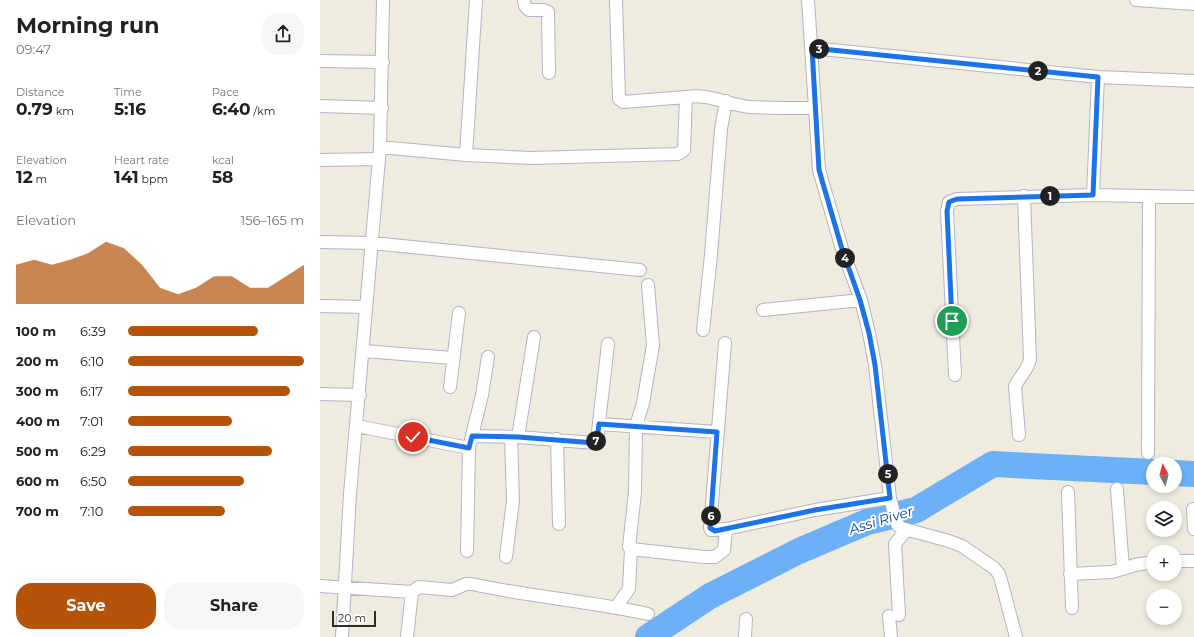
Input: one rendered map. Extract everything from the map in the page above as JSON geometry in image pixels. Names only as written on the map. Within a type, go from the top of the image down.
[{"type":"street","points":[[342,637],[343,588],[364,352],[366,307],[382,108],[383,0]]},
{"type":"street","points":[[466,155],[476,0]]},
{"type":"street","points":[[524,0],[525,6],[529,10],[543,10],[548,12],[549,72]]},
{"type":"street","points":[[616,0],[619,99],[623,102],[696,95],[750,107],[815,108]]},
{"type":"street","points":[[808,0],[819,170],[842,249],[860,300],[875,365],[891,501],[901,527],[895,544],[894,616],[891,637]]},
{"type":"street","points":[[1136,0],[1191,3]]},
{"type":"street","points":[[812,48],[1098,77],[1194,81]]},
{"type":"street","points":[[320,60],[383,62]]},
{"type":"street","points":[[1093,195],[1098,77]]},
{"type":"street","points":[[320,160],[379,153],[531,158],[678,154],[684,150],[686,97]]},
{"type":"street","points":[[703,330],[712,255],[721,129],[726,101]]},
{"type":"street","points":[[320,106],[382,108]]},
{"type":"street","points":[[955,375],[947,211],[949,202],[957,199],[1024,196],[1093,195],[1194,197]]},
{"type":"street","points":[[1019,435],[1016,386],[1019,378],[1028,368],[1030,359],[1024,196]]},
{"type":"street","points":[[1148,453],[1149,196]]},
{"type":"street","points":[[320,242],[372,243],[640,270]]},
{"type":"street","points":[[616,607],[629,589],[631,549],[628,543],[635,492],[634,438],[643,403],[653,344],[648,285]]},
{"type":"street","points":[[763,310],[860,300]]},
{"type":"street","points":[[320,306],[366,307]]},
{"type":"street","points":[[450,387],[458,313]]},
{"type":"street","points":[[506,557],[513,501],[515,437],[534,337]]},
{"type":"street","points":[[725,343],[710,528],[715,531],[815,510],[891,501]]},
{"type":"street","points":[[472,436],[557,439],[595,443],[597,440],[608,344]]},
{"type":"street","points":[[364,352],[452,358]]},
{"type":"street","points":[[467,551],[469,448],[482,395],[488,357]]},
{"type":"street","points":[[320,394],[360,395]]},
{"type":"street","points":[[599,424],[717,432]]},
{"type":"street","points":[[357,426],[469,448]]},
{"type":"street","points":[[557,439],[559,524]]},
{"type":"street","points":[[1117,489],[1123,569]]},
{"type":"street","points":[[1068,492],[1072,608]]},
{"type":"street","points":[[1193,508],[1194,529]]},
{"type":"street","points":[[901,527],[962,546],[994,568],[1002,584],[1016,637]]},
{"type":"street","points":[[631,549],[715,557],[724,550],[726,529]]},
{"type":"street","points":[[1182,561],[1194,560]]},
{"type":"street","points":[[1070,574],[1112,572],[1146,562]]},
{"type":"street","points":[[320,586],[412,592],[419,587],[452,590],[466,584],[472,584],[547,598],[616,607],[648,614]]},
{"type":"street","points":[[407,637],[412,592]]},
{"type":"street","points":[[745,637],[746,619]]},
{"type":"waterway","name":"Assi River","points":[[648,637],[710,596],[799,551],[867,522],[916,510],[993,464],[1146,472]]},
{"type":"waterway","name":"Assi River","points":[[1182,473],[1194,474]]},
{"type":"route","points":[[413,437],[469,448],[472,436],[557,439],[595,443],[597,440],[599,424],[717,432],[710,528],[711,530],[715,531],[815,510],[890,498],[875,365],[869,333],[819,170],[812,48],[957,64],[1098,77],[1093,195],[957,199],[949,202],[947,211],[952,321]]}]
